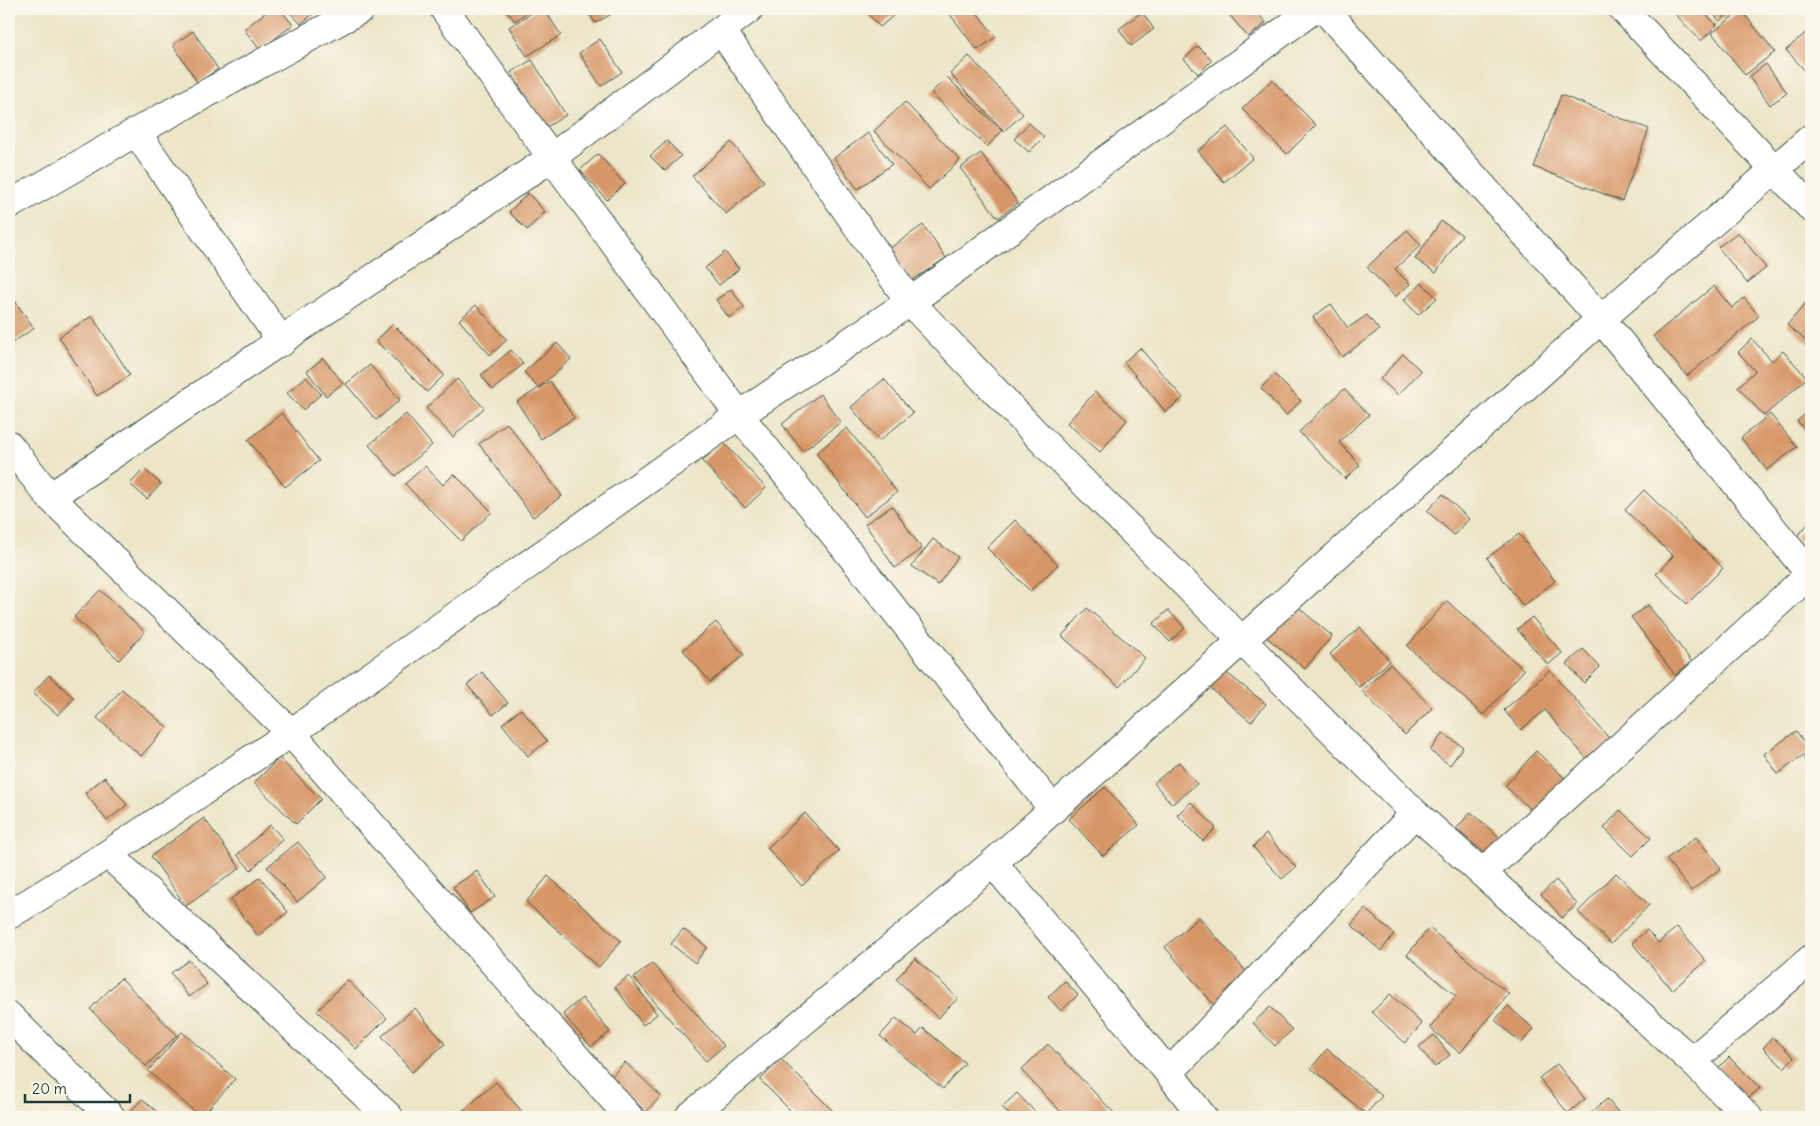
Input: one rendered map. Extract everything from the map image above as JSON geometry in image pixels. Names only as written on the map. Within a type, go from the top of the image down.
[{"type":"street","points":[[9,205],[136,132],[361,9]]},
{"type":"street","points":[[444,9],[738,415],[1053,808]]},
{"type":"street","points":[[50,497],[282,342],[551,158],[749,9]]},
{"type":"street","points":[[9,915],[108,854],[290,733],[738,415],[910,302],[1314,9]]},
{"type":"street","points":[[1324,9],[1601,319],[1810,574],[1482,873]]},
{"type":"street","points":[[1623,9],[1811,208]]},
{"type":"street","points":[[721,30],[910,302],[1060,459],[1415,813],[1692,1061],[1748,1117]]},
{"type":"street","points":[[136,132],[282,342]]},
{"type":"street","points":[[690,1117],[993,863],[1601,319],[1811,138]]},
{"type":"street","points":[[9,445],[50,497],[290,733],[629,1117]]},
{"type":"street","points":[[1169,1073],[1415,813]]},
{"type":"street","points":[[108,854],[389,1117]]},
{"type":"street","points":[[993,863],[1169,1073],[1203,1117]]},
{"type":"street","points":[[1692,1061],[1811,958]]},
{"type":"street","points":[[9,1016],[110,1117]]},
{"type":"building","points":[[270,9],[280,9],[293,25],[260,50],[244,29]]},
{"type":"building","points":[[287,9],[319,9],[301,24]]},
{"type":"building","points":[[505,9],[531,9],[515,21]]},
{"type":"building","points":[[538,9],[544,9],[561,35],[527,56],[509,27]]},
{"type":"building","points":[[587,9],[621,9],[595,23]]},
{"type":"building","points":[[863,9],[901,9],[880,27]]},
{"type":"building","points":[[946,9],[974,9],[996,37],[977,50]]},
{"type":"building","points":[[1233,9],[1254,9],[1266,23],[1248,37],[1228,13]]},
{"type":"building","points":[[1670,9],[1701,9],[1717,25],[1701,41]]},
{"type":"building","points":[[1708,9],[1733,9],[1720,21]]},
{"type":"building","points":[[1741,10],[1775,52],[1745,75],[1712,33]]},
{"type":"building","points":[[1142,12],[1154,29],[1131,46],[1119,29]]},
{"type":"building","points":[[1811,28],[1811,77],[1786,50]]},
{"type":"building","points":[[193,31],[218,69],[198,83],[173,45]]},
{"type":"building","points":[[600,39],[622,72],[601,86],[579,53]]},
{"type":"building","points":[[1198,46],[1212,60],[1198,74],[1184,59]]},
{"type":"building","points":[[969,56],[1023,114],[1004,131],[950,74]]},
{"type":"building","points":[[532,60],[566,115],[545,128],[511,72]]},
{"type":"building","points":[[1766,64],[1787,93],[1770,105],[1749,77]]},
{"type":"building","points":[[947,77],[1002,131],[987,147],[931,93]]},
{"type":"building","points":[[1272,80],[1316,125],[1287,154],[1242,109]]},
{"type":"building","points":[[1561,95],[1649,129],[1622,201],[1534,167]]},
{"type":"building","points":[[905,102],[960,160],[929,189],[874,131]]},
{"type":"building","points":[[1029,123],[1044,137],[1029,152],[1014,139]]},
{"type":"building","points":[[1227,127],[1253,158],[1224,182],[1198,151]]},
{"type":"building","points":[[868,133],[892,164],[858,189],[834,158]]},
{"type":"building","points":[[667,141],[681,156],[665,171],[650,156]]},
{"type":"building","points":[[731,142],[764,181],[726,214],[692,176]]},
{"type":"building","points":[[981,153],[1018,203],[998,218],[960,168]]},
{"type":"building","points":[[598,154],[625,184],[607,200],[580,170]]},
{"type":"building","points":[[528,193],[545,212],[527,230],[509,212]]},
{"type":"building","points":[[1441,221],[1462,235],[1436,273],[1415,259]]},
{"type":"building","points":[[923,225],[946,258],[911,281],[890,248]]},
{"type":"building","points":[[1407,230],[1421,245],[1395,269],[1410,284],[1395,297],[1367,267]]},
{"type":"building","points":[[1738,232],[1766,268],[1747,283],[1718,247]]},
{"type":"building","points":[[725,252],[739,269],[719,285],[705,268]]},
{"type":"building","points":[[1422,283],[1437,298],[1418,315],[1404,300]]},
{"type":"building","points":[[1714,286],[1732,308],[1744,298],[1759,316],[1687,376],[1653,336]]},
{"type":"building","points":[[731,289],[744,307],[729,318],[716,300]]},
{"type":"building","points":[[9,293],[34,328],[9,345]]},
{"type":"building","points":[[1811,297],[1811,345],[1787,325]]},
{"type":"building","points":[[1331,304],[1348,328],[1367,315],[1379,330],[1342,357],[1313,317]]},
{"type":"building","points":[[476,305],[507,340],[490,355],[459,320]]},
{"type":"building","points":[[92,316],[130,375],[97,396],[59,337]]},
{"type":"building","points":[[393,324],[444,375],[427,392],[376,341]]},
{"type":"building","points":[[1752,339],[1772,361],[1783,351],[1807,378],[1764,416],[1738,387],[1755,371],[1738,352]]},
{"type":"building","points":[[557,343],[571,359],[538,388],[524,372]]},
{"type":"building","points":[[1140,348],[1183,398],[1166,412],[1124,362]]},
{"type":"building","points":[[511,350],[523,364],[493,390],[481,375]]},
{"type":"building","points":[[1403,354],[1421,371],[1398,395],[1380,379]]},
{"type":"building","points":[[323,358],[343,383],[326,396],[307,371]]},
{"type":"building","points":[[370,365],[400,400],[376,420],[346,384]]},
{"type":"building","points":[[1274,374],[1301,401],[1286,415],[1261,388]]},
{"type":"building","points":[[306,377],[321,394],[303,410],[287,393]]},
{"type":"building","points":[[457,379],[484,408],[453,437],[426,408]]},
{"type":"building","points":[[884,379],[913,413],[879,441],[851,407]]},
{"type":"building","points":[[550,381],[574,418],[541,439],[517,402]]},
{"type":"building","points":[[1344,389],[1369,415],[1339,442],[1360,465],[1345,479],[1299,432]]},
{"type":"building","points":[[1095,392],[1127,420],[1100,452],[1067,423]]},
{"type":"building","points":[[820,394],[841,422],[803,451],[782,424]]},
{"type":"building","points":[[1811,409],[1811,437],[1797,421]]},
{"type":"building","points":[[282,413],[319,461],[285,487],[248,440]]},
{"type":"building","points":[[406,414],[432,445],[396,476],[369,445]]},
{"type":"building","points":[[1770,414],[1797,447],[1767,470],[1741,438]]},
{"type":"building","points":[[507,423],[562,496],[533,517],[479,444]]},
{"type":"building","points":[[847,428],[897,492],[865,517],[816,453]]},
{"type":"building","points":[[723,442],[766,488],[745,508],[702,461]]},
{"type":"building","points":[[425,466],[443,485],[454,474],[492,512],[461,541],[405,484]]},
{"type":"building","points":[[144,469],[161,484],[147,499],[130,484]]},
{"type":"building","points":[[1644,490],[1723,568],[1687,604],[1656,574],[1673,556],[1625,510]]},
{"type":"building","points":[[1443,494],[1469,519],[1454,535],[1427,511]]},
{"type":"building","points":[[892,506],[922,549],[895,568],[865,524]]},
{"type":"building","points":[[1015,520],[1058,565],[1030,591],[987,548]]},
{"type":"building","points":[[1811,521],[1811,552],[1796,537]]},
{"type":"building","points":[[1519,534],[1555,581],[1523,606],[1487,558]]},
{"type":"building","points":[[933,539],[958,557],[938,585],[912,566]]},
{"type":"building","points":[[100,590],[145,632],[119,660],[74,617]]},
{"type":"building","points":[[1447,601],[1524,670],[1483,715],[1407,646]]},
{"type":"building","points":[[1292,602],[1332,636],[1305,669],[1264,635]]},
{"type":"building","points":[[1648,605],[1692,662],[1675,675],[1631,617]]},
{"type":"building","points":[[1087,608],[1145,658],[1119,687],[1062,636]]},
{"type":"building","points":[[1168,610],[1185,628],[1170,642],[1153,624]]},
{"type":"building","points":[[1532,617],[1562,653],[1548,665],[1517,629]]},
{"type":"building","points":[[716,622],[744,655],[710,682],[683,650]]},
{"type":"building","points":[[1360,627],[1390,661],[1359,687],[1330,654]]},
{"type":"building","points":[[1583,649],[1600,667],[1584,683],[1567,664]]},
{"type":"building","points":[[1390,664],[1432,708],[1405,735],[1362,691]]},
{"type":"building","points":[[1223,670],[1266,704],[1251,722],[1209,687]]},
{"type":"building","points":[[1550,670],[1614,744],[1591,764],[1545,710],[1521,730],[1504,710]]},
{"type":"building","points":[[482,672],[508,703],[493,715],[467,685]]},
{"type":"building","points":[[49,675],[74,698],[58,715],[33,693]]},
{"type":"building","points":[[122,689],[167,727],[141,756],[97,718]]},
{"type":"building","points":[[521,709],[547,741],[528,756],[502,724]]},
{"type":"building","points":[[1796,731],[1810,750],[1778,774],[1764,754]]},
{"type":"building","points":[[1443,733],[1463,747],[1450,765],[1430,751]]},
{"type":"building","points":[[1536,751],[1570,783],[1539,817],[1505,786]]},
{"type":"building","points":[[1811,753],[1811,768],[1804,758]]},
{"type":"building","points":[[279,758],[321,799],[296,824],[254,783]]},
{"type":"building","points":[[1179,762],[1197,784],[1172,804],[1154,783]]},
{"type":"building","points":[[105,777],[127,805],[107,821],[85,793]]},
{"type":"building","points":[[1105,787],[1139,825],[1103,856],[1069,819]]},
{"type":"building","points":[[1191,802],[1216,828],[1203,841],[1177,815]]},
{"type":"building","points":[[1620,810],[1651,838],[1633,856],[1604,828]]},
{"type":"building","points":[[1471,812],[1502,840],[1488,856],[1456,829]]},
{"type":"building","points":[[805,813],[839,851],[802,886],[767,848]]},
{"type":"building","points":[[204,818],[240,868],[186,906],[151,856]]},
{"type":"building","points":[[270,825],[283,839],[251,870],[237,855]]},
{"type":"building","points":[[1266,834],[1296,867],[1282,879],[1253,847]]},
{"type":"building","points":[[1696,837],[1721,868],[1691,891],[1666,859]]},
{"type":"building","points":[[298,842],[327,877],[297,902],[267,867]]},
{"type":"building","points":[[477,871],[495,897],[470,913],[453,887]]},
{"type":"building","points":[[1616,873],[1649,905],[1611,944],[1578,912]]},
{"type":"building","points":[[548,876],[621,941],[599,967],[526,902]]},
{"type":"building","points":[[260,877],[288,912],[258,936],[230,900]]},
{"type":"building","points":[[1556,880],[1577,904],[1562,918],[1541,894]]},
{"type":"building","points":[[1365,909],[1394,934],[1381,951],[1351,925]]},
{"type":"building","points":[[1199,917],[1249,975],[1214,1005],[1165,947]]},
{"type":"building","points":[[1677,927],[1706,961],[1672,990],[1632,943],[1647,930],[1658,943]]},
{"type":"building","points":[[1429,928],[1509,994],[1460,1053],[1430,1028],[1456,996],[1407,955]]},
{"type":"building","points":[[683,929],[707,947],[695,963],[671,944]]},
{"type":"building","points":[[915,958],[958,998],[938,1018],[896,979]]},
{"type":"building","points":[[189,960],[207,984],[189,997],[171,973]]},
{"type":"building","points":[[652,963],[724,1046],[706,1061],[634,978]]},
{"type":"building","points":[[629,976],[657,1014],[643,1025],[615,987]]},
{"type":"building","points":[[121,978],[177,1035],[146,1066],[90,1009]]},
{"type":"building","points":[[347,980],[387,1018],[356,1049],[317,1011]]},
{"type":"building","points":[[1065,981],[1078,995],[1061,1011],[1048,997]]},
{"type":"building","points":[[1390,994],[1422,1024],[1405,1043],[1372,1012]]},
{"type":"building","points":[[582,998],[610,1032],[591,1047],[563,1014]]},
{"type":"building","points":[[1508,1006],[1534,1029],[1521,1043],[1495,1020]]},
{"type":"building","points":[[1270,1007],[1292,1030],[1275,1046],[1253,1023]]},
{"type":"building","points":[[415,1008],[445,1044],[412,1072],[382,1036]]},
{"type":"building","points":[[896,1018],[917,1035],[923,1028],[965,1063],[943,1089],[880,1036]]},
{"type":"building","points":[[182,1032],[235,1079],[201,1117],[148,1071]]},
{"type":"building","points":[[1434,1035],[1450,1055],[1435,1067],[1419,1047]]},
{"type":"building","points":[[1773,1037],[1794,1057],[1784,1068],[1763,1048]]},
{"type":"building","points":[[1048,1044],[1118,1117],[1057,1116],[1061,1112],[1021,1070]]},
{"type":"building","points":[[1327,1049],[1382,1096],[1366,1114],[1311,1068]]},
{"type":"building","points":[[1729,1057],[1760,1088],[1744,1102],[1715,1071]]},
{"type":"building","points":[[781,1059],[839,1117],[797,1117],[760,1080]]},
{"type":"building","points":[[625,1062],[661,1096],[646,1112],[610,1078]]},
{"type":"building","points":[[1557,1064],[1585,1099],[1568,1113],[1539,1078]]},
{"type":"building","points":[[496,1082],[527,1117],[476,1117],[474,1115],[472,1117],[456,1117]]},
{"type":"building","points":[[1017,1093],[1035,1112],[1030,1117],[1012,1117],[1002,1107]]},
{"type":"building","points":[[142,1099],[163,1117],[134,1117],[129,1113]]},
{"type":"building","points":[[1607,1099],[1622,1117],[1586,1117]]}]
